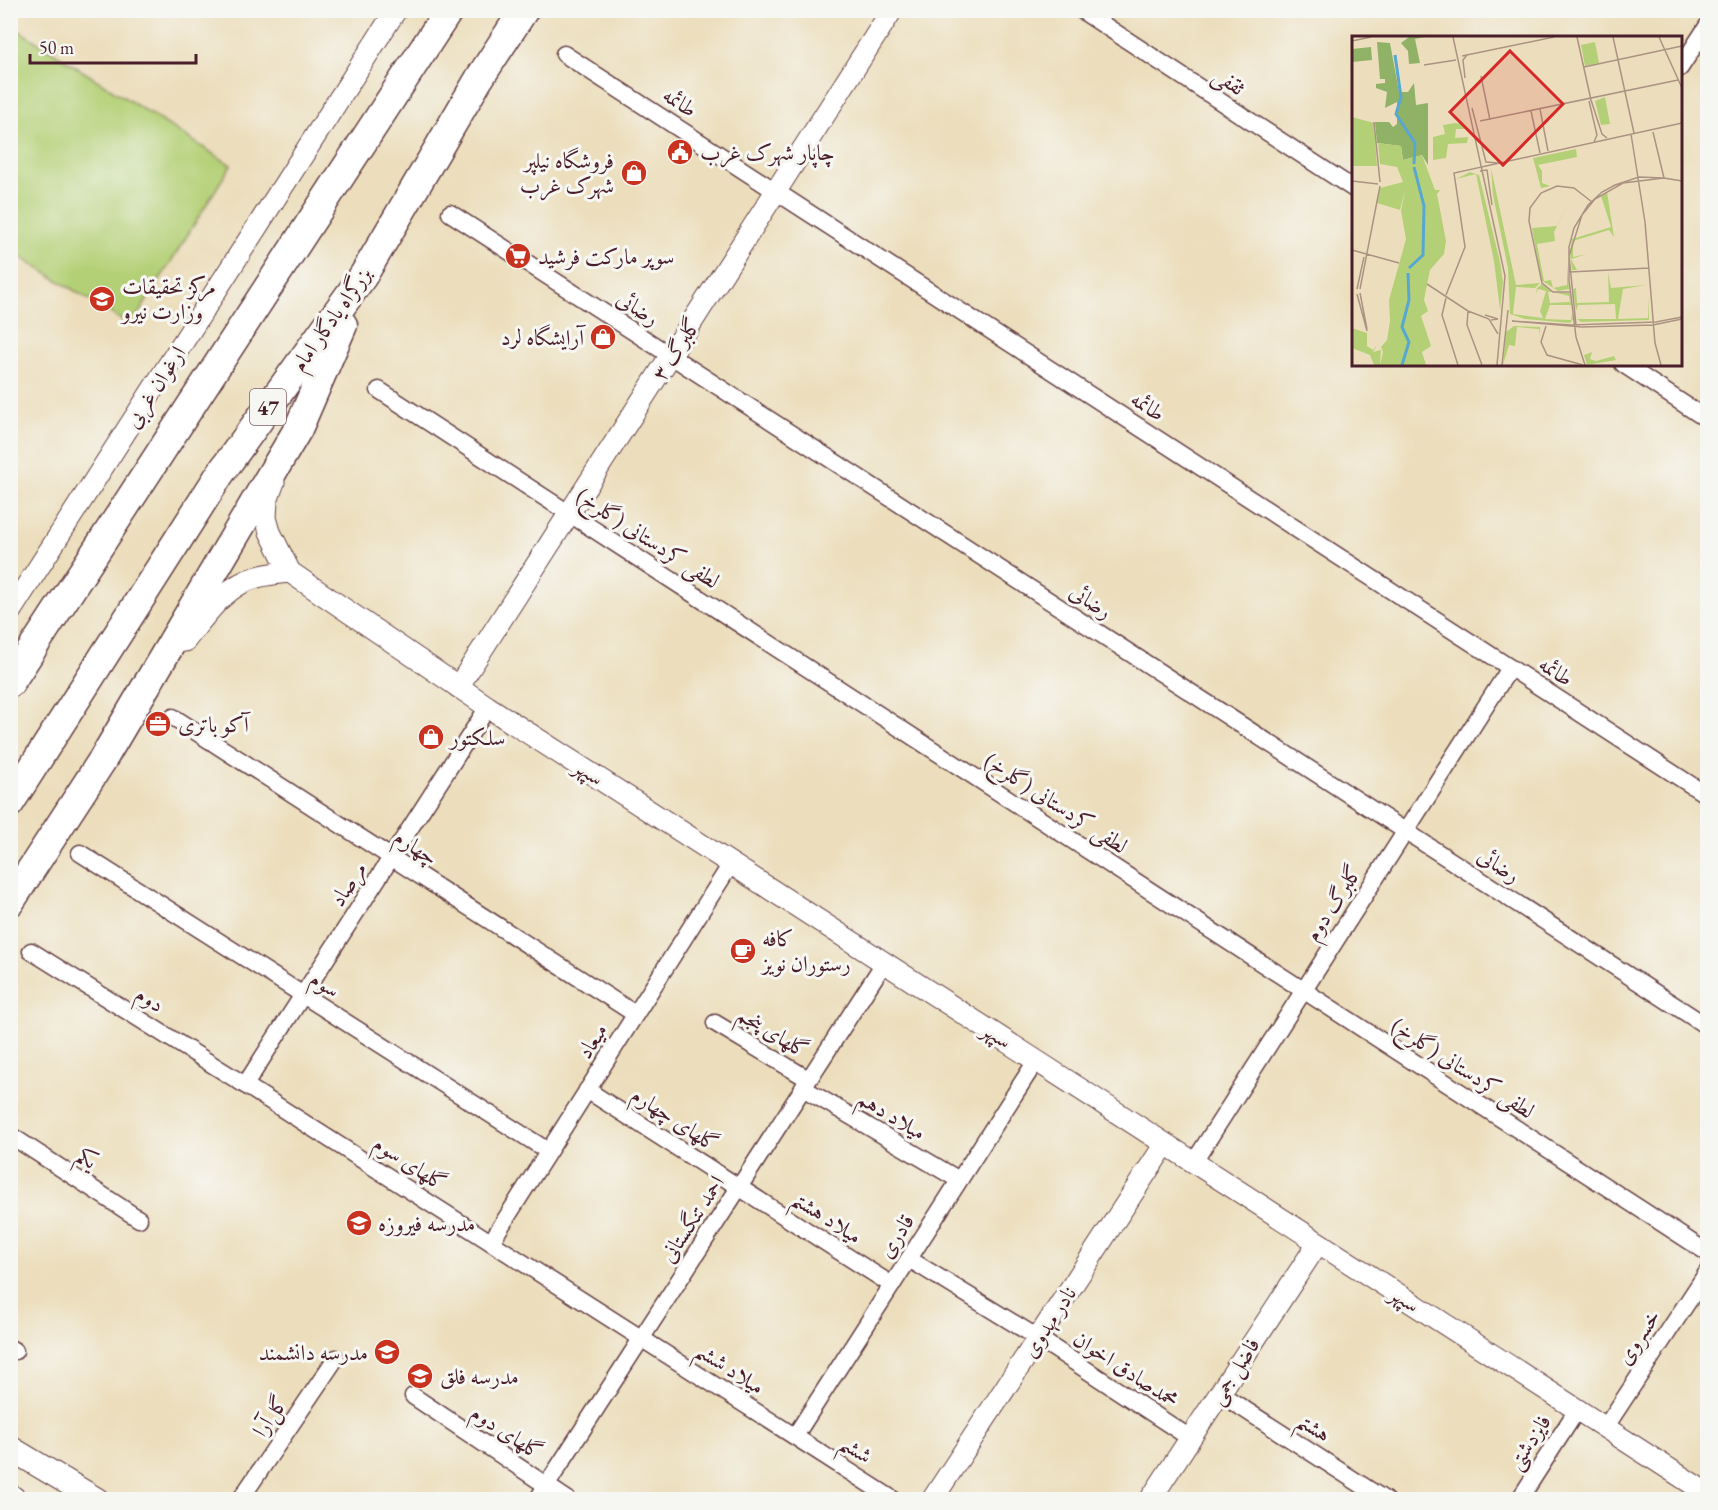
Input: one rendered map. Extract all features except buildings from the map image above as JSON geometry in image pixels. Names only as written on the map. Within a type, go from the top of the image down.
[{"type":"highway","points":[[10,683],[449,10]]},
{"type":"highway","name":"بزرگراه یادگار امام","points":[[10,803],[220,474],[363,276],[479,79],[524,10]]},
{"type":"highway","points":[[10,902],[142,694],[298,429],[363,276]]},
{"type":"main road","points":[[10,1448],[97,1500]]},
{"type":"main road","points":[[10,1496],[15,1500]]},
{"type":"street","name":"ارغوان غربی","points":[[10,612],[396,10]]},
{"type":"street","name":"گلبرگ ۳","points":[[458,687],[892,10]]},
{"type":"street","name":"ثقفی","points":[[1081,10],[1352,188]]},
{"type":"street","points":[[1682,65],[1707,25]]},
{"type":"street","name":"طائمه","points":[[564,54],[1707,796]]},
{"type":"street","name":"رضائی","points":[[450,213],[1707,1027]]},
{"type":"street","points":[[1626,366],[1707,420]]},
{"type":"street","name":"لطفی کردستانی (گلرخ)","points":[[379,390],[1707,1253]]},
{"type":"street","name":"سپهر","points":[[298,429],[278,470],[267,501],[266,518],[270,532],[290,572],[488,707],[1707,1494]]},
{"type":"street","points":[[142,694],[218,601],[236,586],[256,577],[290,572]]},
{"type":"street","name":"گلبرگ دوم","points":[[1194,1162],[1510,668]]},
{"type":"street","name":"مرصاد","points":[[245,1085],[488,707]]},
{"type":"street","name":"چهارم","points":[[173,717],[635,1014]]},
{"type":"street","name":"سوم","points":[[80,853],[548,1151]]},
{"type":"street","name":"میعاد","points":[[490,1242],[731,864]]},
{"type":"street","name":"دوم","points":[[31,951],[245,1085]]},
{"type":"street","name":"احمد تنگستانی","points":[[537,1500],[884,963]]},
{"type":"street","name":"گلهای پنجم","points":[[715,1023],[806,1084]]},
{"type":"street","name":"قادری","points":[[795,1436],[1036,1061]]},
{"type":"street","name":"میلاد دهم","points":[[806,1084],[959,1180]]},
{"type":"street","name":"گلهای سوم","points":[[245,1085],[641,1338]]},
{"type":"street","name":"گلهای چهارم","points":[[587,1090],[739,1187]]},
{"type":"street","name":"یکم","points":[[10,1136],[139,1219]]},
{"type":"street","name":"نادر مهدوی","points":[[932,1500],[1165,1144]]},
{"type":"street","name":"میلاد هشتم","points":[[739,1187],[892,1285]]},
{"type":"street","name":"فاضل جمی","points":[[1150,1500],[1318,1243]]},
{"type":"street","points":[[909,1258],[1038,1338]]},
{"type":"street","name":"خسروی","points":[[1605,1428],[1707,1271]]},
{"type":"street","name":"میلاد ششم","points":[[641,1338],[795,1436]]},
{"type":"street","name":"محمدصادق اخوان","points":[[1038,1338],[1190,1438]]},
{"type":"street","name":"گل‌آرا","points":[[240,1500],[336,1358]]},
{"type":"street","name":"هشتم","points":[[1219,1393],[1385,1500]]},
{"type":"street","name":"گلهای دوم","points":[[413,1396],[568,1500]]},
{"type":"street","name":"فایزدشتی","points":[[1519,1500],[1577,1410]]},
{"type":"street","name":"ششم","points":[[795,1436],[894,1500]]},
{"type":"green space","points":[[10,25],[231,165],[131,326],[11,251]]},
{"type":"place","name":"چاپار شهرک غرب","points":[[680,152]]},
{"type":"place","name":"فروشگاه نیلپر شهرک غرب","points":[[634,173]]},
{"type":"place","name":"سوپر مارکت فرشید","points":[[518,256]]},
{"type":"place","name":"مرکز تحقیقات وزارت نیرو","points":[[102,299]]},
{"type":"place","name":"آرایشگاه لرد","points":[[603,337]]},
{"type":"place","name":"آکو باتری","points":[[158,724]]},
{"type":"place","name":"سلکتور","points":[[431,737]]},
{"type":"place","name":"کافه رستوران نویز","points":[[743,951]]},
{"type":"place","name":"مدرسه فیروزه","points":[[359,1223]]},
{"type":"place","name":"مدرسه دانشمند","points":[[387,1352]]},
{"type":"place","name":"مدرسه فلق","points":[[420,1376]]}]
